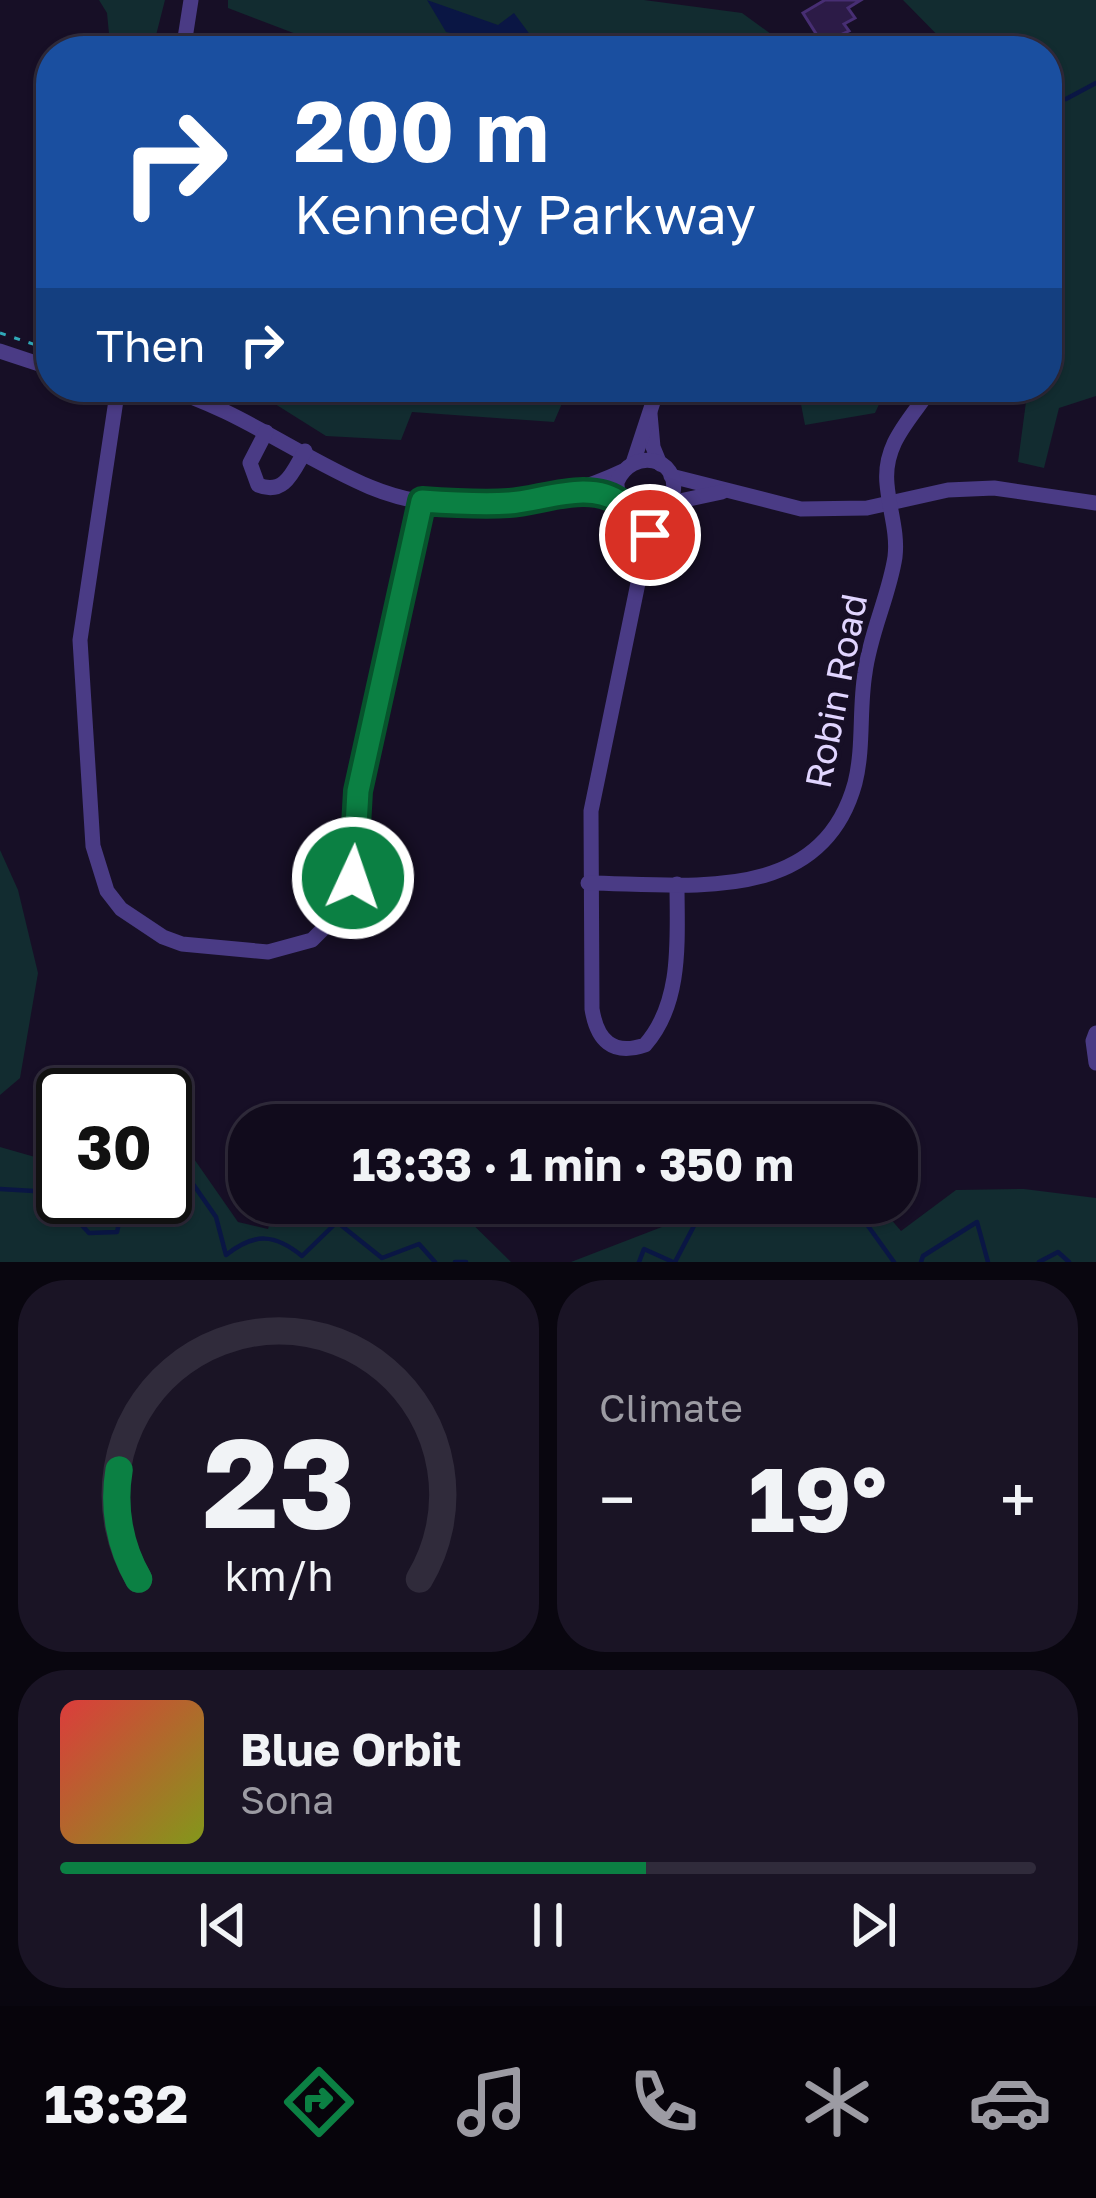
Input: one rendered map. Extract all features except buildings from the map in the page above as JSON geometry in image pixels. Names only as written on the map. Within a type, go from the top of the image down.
[{"type":"street","points":[[185,36],[190,0]]},
{"type":"street","points":[[0,351],[36,363]]},
{"type":"street","points":[[116,402],[80,640],[92,846],[107,891],[141,926],[182,944],[268,952],[312,940],[340,912],[353,878],[363,764],[422,501]]},
{"type":"street","points":[[205,402],[368,486],[422,501],[514,503],[567,492],[647,460],[725,491],[801,508],[890,506],[948,490],[994,488],[1096,502]]},
{"type":"street","points":[[644,554],[617,482],[628,467],[654,402]]},
{"type":"street","name":"Robin Road","points":[[588,883],[742,883],[767,877],[810,852],[844,812],[861,748],[864,676],[894,562],[896,540],[886,482],[894,440],[921,402]]},
{"type":"street","points":[[650,414],[653,447],[674,489],[644,554],[595,775],[588,883],[595,1029],[603,1042],[617,1049],[645,1045],[655,1034],[674,982],[677,884]]},
{"type":"street","points":[[266,432],[250,464],[258,485],[275,488],[284,484],[304,451]]},
{"type":"street","points":[[567,492],[593,494],[644,517],[725,491]]},
{"type":"street","points":[[1096,1033],[1096,1063]]},
{"type":"path","points":[[0,333],[36,345]]},
{"type":"green space","points":[[99,0],[165,0],[156,36],[109,36],[107,13]]},
{"type":"green space","points":[[228,0],[644,0],[742,13],[774,36],[301,36],[228,8]]},
{"type":"green space","points":[[903,0],[1096,0],[1096,396],[1059,408],[1044,468],[1018,462],[1026,402],[1062,402],[1062,36],[938,36]]},
{"type":"green space","points":[[272,402],[563,402],[554,422],[412,412],[401,440],[326,436]]},
{"type":"green space","points":[[801,402],[880,402],[875,413],[805,425]]},
{"type":"green space","points":[[0,850],[18,890],[38,973],[20,1078],[0,1095]]},
{"type":"green space","points":[[0,1147],[36,1157],[36,1224],[192,1224],[192,1156],[228,1208],[228,1224],[268,1229],[270,1224],[472,1224],[511,1262],[0,1262]]},
{"type":"green space","points":[[1024,1189],[1096,1198],[1096,1262],[571,1262],[670,1224],[895,1224],[901,1231],[918,1224],[918,1218],[956,1190]]},
{"type":"shaded area","points":[[427,0],[498,25],[514,13],[531,36],[466,36],[446,32]]},
{"type":"waterway","points":[[1062,99],[1096,83]]},
{"type":"waterway","points":[[192,1184],[216,1217],[226,1255],[246,1242],[265,1239],[283,1243],[302,1256],[337,1222],[382,1258],[419,1244],[435,1262]]},
{"type":"waterway","points":[[0,1189],[36,1191]]},
{"type":"waterway","points":[[921,1262],[923,1256],[977,1222],[988,1262]]},
{"type":"waterway","points":[[81,1224],[89,1233],[117,1232],[119,1224]]},
{"type":"waterway","points":[[675,1262],[695,1224]]},
{"type":"waterway","points":[[867,1224],[894,1262]]},
{"type":"waterway","points":[[639,1262],[644,1249],[673,1262]]},
{"type":"waterway","points":[[1039,1262],[1058,1252],[1069,1262]]},
{"type":"waterway","points":[[455,1262],[466,1262]]},
{"type":"route","points":[[353,878],[358,791],[422,501],[480,505],[567,492],[593,494],[620,502],[631,512],[644,554],[650,535]]}]
